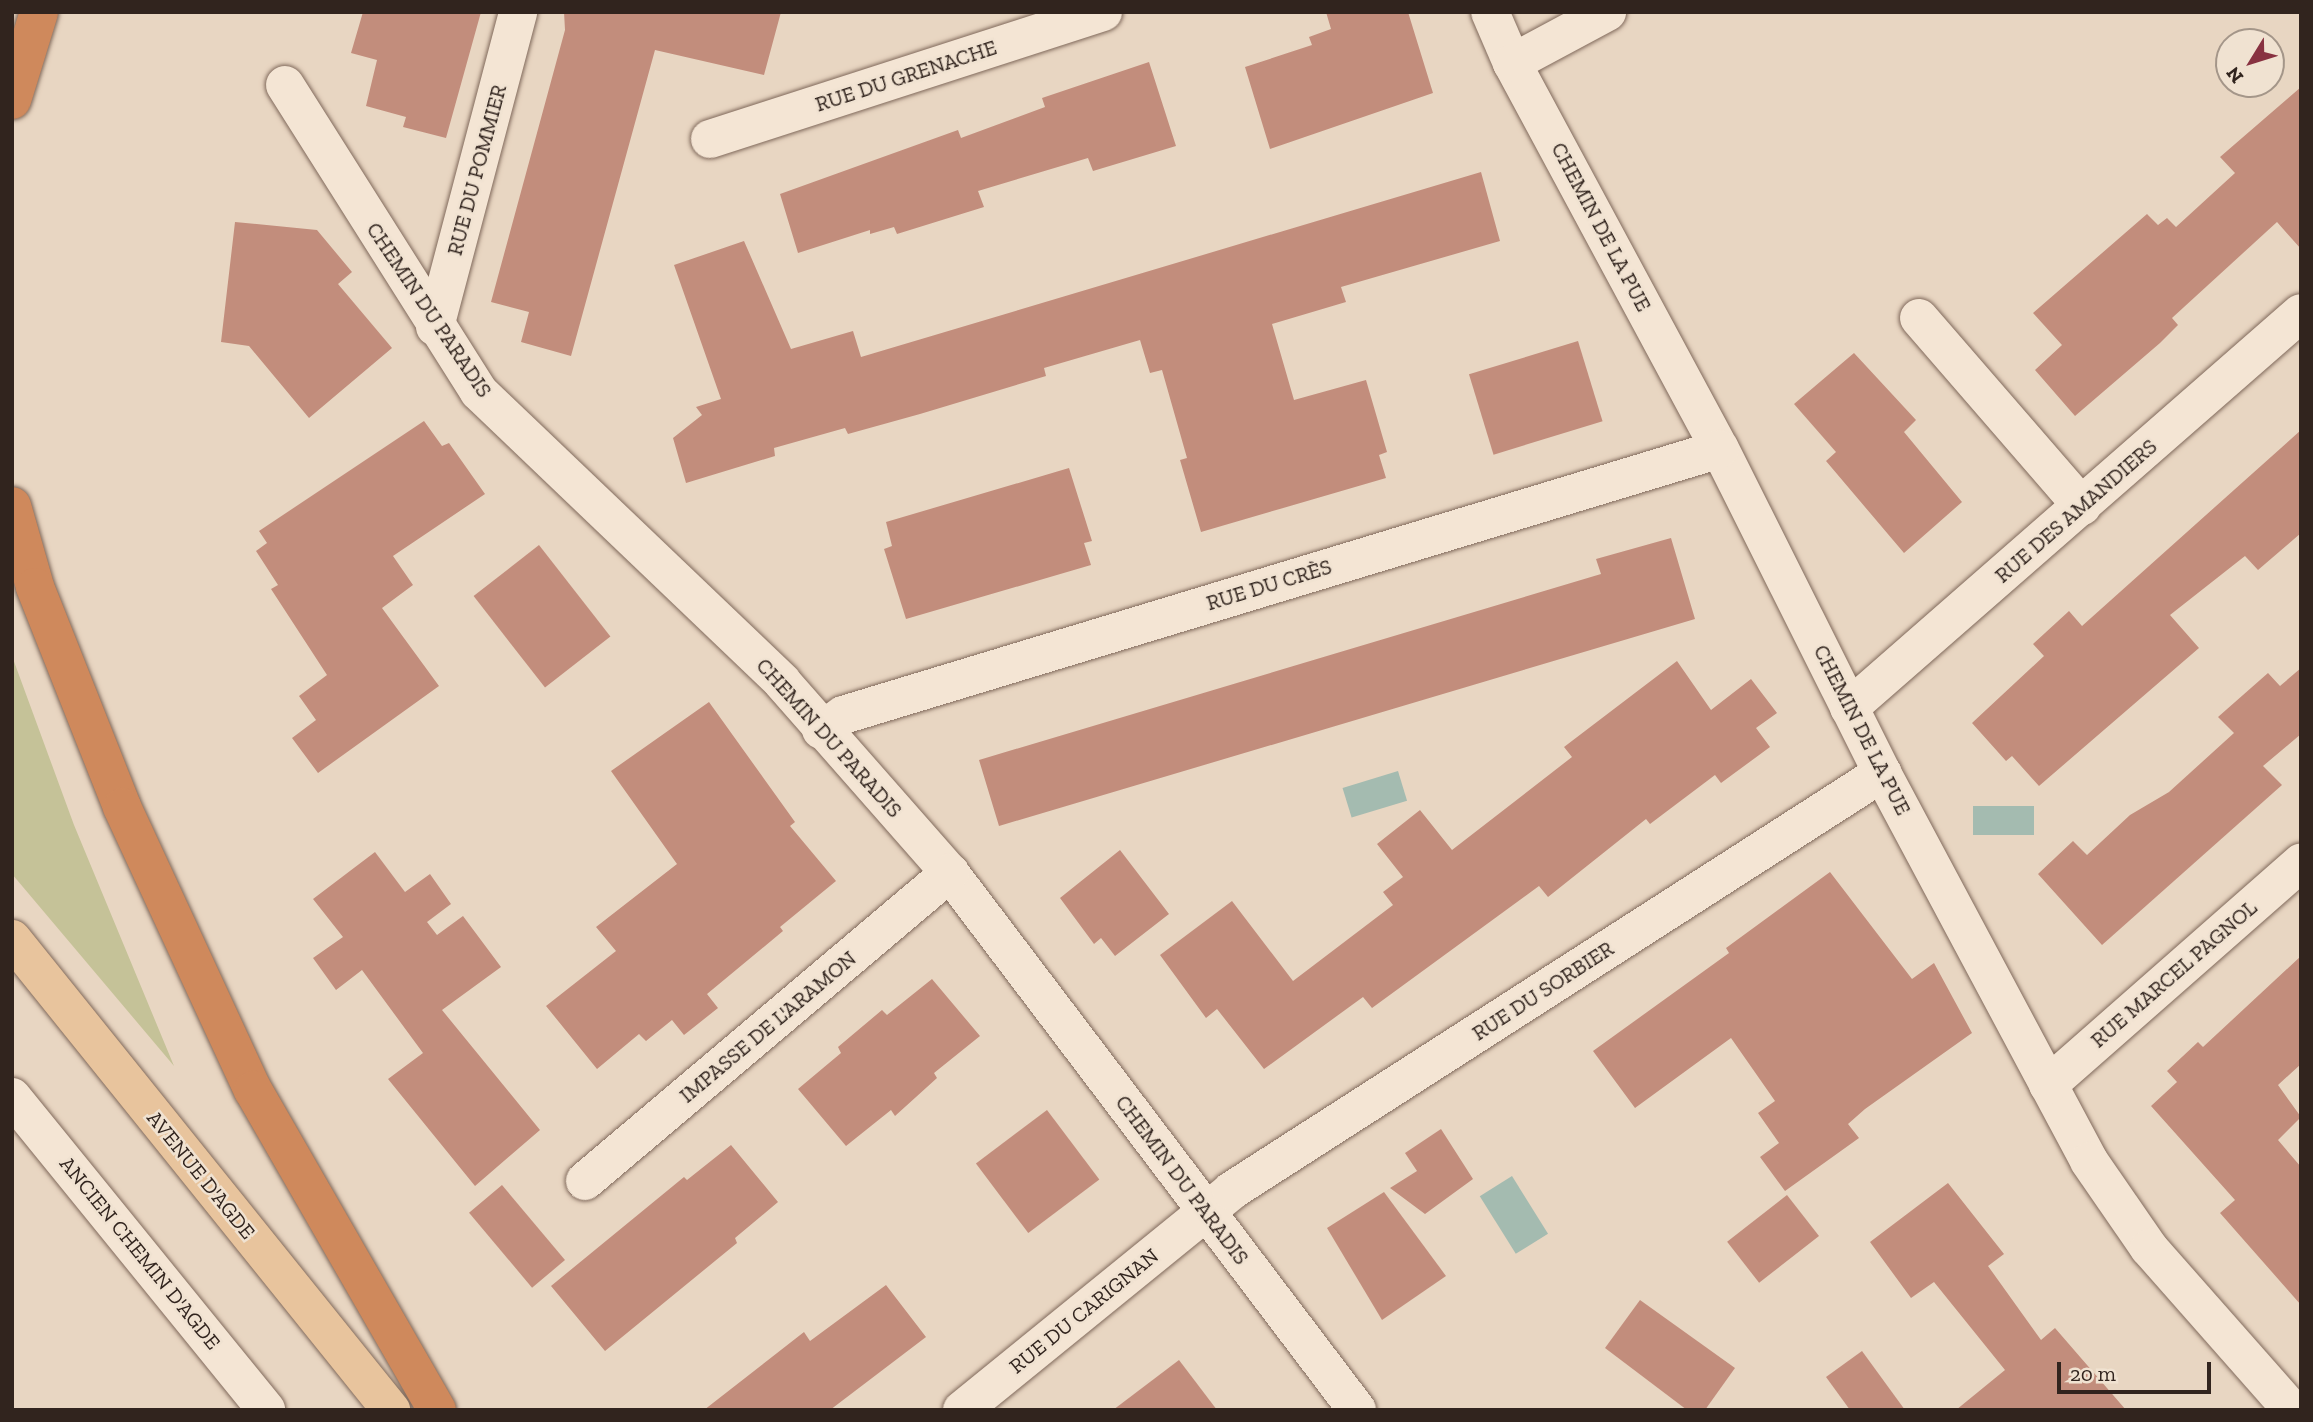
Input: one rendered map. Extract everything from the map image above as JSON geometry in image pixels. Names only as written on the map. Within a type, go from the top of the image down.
[{"type":"highway","points":[[12,100],[39,12]]},
{"type":"highway","points":[[12,506],[35,587],[122,807],[242,1065],[437,1410]]},
{"type":"main road","name":"AVENUE D'AGDE","points":[[12,939],[391,1410]]},
{"type":"street","name":"RUE DU POMMIER","points":[[435,327],[518,12]]},
{"type":"street","name":"RUE DU GRENACHE","points":[[710,139],[1103,12]]},
{"type":"street","name":"CHEMIN DE LA PUE","points":[[1490,12],[1512,63],[1720,449],[1882,773],[2089,1161],[2149,1248],[2292,1410]]},
{"type":"street","points":[[1512,63],[1607,12]]},
{"type":"street","name":"CHEMIN DU PARADIS","points":[[285,85],[435,327],[479,392],[782,682],[821,730],[950,873],[1357,1410]]},
{"type":"street","name":"RUE DES AMANDIERS","points":[[1849,708],[2301,313]]},
{"type":"street","points":[[1919,318],[2082,506]]},
{"type":"street","name":"RUE DU CRÈS","points":[[821,730],[844,715],[1720,449]]},
{"type":"street","name":"RUE DU SORBIER","points":[[1206,1212],[1243,1183],[1882,773]]},
{"type":"street","name":"RUE MARCEL PAGNOL","points":[[2048,1085],[2301,863]]},
{"type":"street","name":"IMPASSE DE L'ARAMON","points":[[585,1181],[950,873]]},
{"type":"street","name":"ANCIEN CHEMIN D'AGDE","points":[[12,1097],[266,1410]]},
{"type":"street","name":"RUE DU CARIGNAN","points":[[962,1410],[1206,1212]]},
{"type":"shaded area","points":[[12,656],[74,825],[174,1066],[12,874]]},
{"type":"shaded area","points":[[1398,771],[1407,801],[1352,818],[1343,788]]},
{"type":"shaded area","points":[[1973,806],[2034,806],[2034,835],[1973,835]]},
{"type":"shaded area","points":[[1512,1176],[1548,1234],[1516,1254],[1480,1196]]},
{"type":"building","points":[[363,12],[481,12],[446,138],[403,127],[406,117],[366,106],[377,60],[351,53]]},
{"type":"building","points":[[564,12],[781,12],[764,75],[655,50],[571,356],[521,342],[529,312],[491,302],[565,30]]},
{"type":"building","points":[[1326,12],[1408,12],[1433,93],[1270,149],[1245,67],[1312,45],[1309,37],[1331,29]]},
{"type":"building","points":[[1149,62],[1176,146],[1093,171],[1088,158],[978,191],[984,207],[897,234],[894,227],[870,234],[870,230],[798,253],[780,194],[958,130],[961,138],[1045,107],[1042,98]]},
{"type":"building","points":[[2301,87],[2301,249],[2277,222],[2172,318],[2178,325],[2160,343],[2075,416],[2035,370],[2062,345],[2033,313],[2147,214],[2158,225],[2167,218],[2176,227],[2235,173],[2220,157]]},
{"type":"building","points":[[1481,172],[1500,241],[1341,287],[1346,302],[1272,324],[1294,400],[1366,380],[1387,452],[1379,455],[1386,478],[1201,532],[1180,460],[1187,458],[1162,370],[1150,373],[1140,340],[1044,368],[1046,376],[920,414],[848,434],[845,428],[774,448],[775,456],[686,483],[673,438],[702,415],[696,407],[721,399],[674,265],[744,241],[791,349],[853,331],[861,357]]},
{"type":"building","points":[[235,222],[317,230],[352,272],[338,284],[392,348],[309,418],[249,346],[221,342]]},
{"type":"building","points":[[1578,341],[1603,421],[1494,455],[1469,374]]},
{"type":"building","points":[[1854,353],[1916,420],[1904,432],[1962,502],[1904,553],[1826,461],[1836,452],[1794,404]]},
{"type":"building","points":[[424,421],[442,446],[449,443],[485,494],[393,556],[413,585],[382,608],[439,686],[318,773],[292,738],[316,720],[299,696],[327,675],[271,589],[278,585],[256,551],[267,543],[259,531]]},
{"type":"building","points":[[2301,430],[2301,533],[2258,570],[2245,556],[2170,615],[2199,648],[2039,786],[2012,756],[2006,761],[1972,723],[2044,656],[2033,644],[2069,611],[2082,626]]},
{"type":"building","points":[[1069,468],[1092,541],[1084,543],[1091,565],[906,619],[884,549],[892,546],[886,522]]},
{"type":"building","points":[[1671,538],[1695,619],[999,826],[979,760],[1601,574],[1596,559]]},
{"type":"building","points":[[539,545],[610,636],[545,688],[474,596]]},
{"type":"building","points":[[1677,661],[1711,710],[1751,679],[1777,713],[1756,728],[1770,747],[1721,783],[1715,775],[1650,824],[1646,819],[1548,897],[1539,886],[1372,1008],[1363,997],[1264,1069],[1217,1009],[1206,1018],[1160,955],[1232,901],[1293,981],[1393,905],[1383,892],[1403,877],[1377,844],[1420,810],[1452,850],[1572,757],[1564,747]]},
{"type":"building","points":[[2301,668],[2301,734],[2263,766],[2282,785],[2102,945],[2038,874],[2073,841],[2087,855],[2130,815],[2169,792],[2234,733],[2218,717],[2268,673],[2280,686]]},
{"type":"building","points":[[709,702],[795,822],[790,826],[836,881],[780,927],[783,931],[707,994],[718,1008],[684,1035],[672,1020],[646,1041],[639,1034],[597,1069],[546,1006],[616,951],[596,927],[677,864],[611,771]]},
{"type":"building","points":[[1120,850],[1169,914],[1115,956],[1101,938],[1094,944],[1060,898]]},
{"type":"building","points":[[375,852],[405,892],[430,874],[451,904],[427,922],[437,935],[463,916],[501,967],[442,1010],[540,1130],[475,1186],[388,1079],[423,1053],[362,970],[336,990],[313,958],[343,937],[313,899]]},
{"type":"building","points":[[1830,872],[1912,979],[1934,963],[1972,1033],[1865,1109],[1848,1124],[1859,1138],[1785,1191],[1760,1157],[1779,1143],[1758,1113],[1775,1101],[1731,1038],[1635,1108],[1593,1051],[1729,953],[1726,948]]},
{"type":"building","points":[[2301,956],[2301,1064],[2278,1085],[2301,1117],[2278,1140],[2301,1167],[2301,1305],[2220,1213],[2235,1200],[2151,1106],[2177,1082],[2167,1071],[2198,1042],[2203,1047]]},
{"type":"building","points":[[932,979],[980,1036],[934,1073],[937,1078],[895,1116],[891,1110],[846,1146],[798,1089],[841,1053],[838,1047],[882,1010],[887,1015]]},
{"type":"building","points":[[1047,1110],[1099,1179],[1028,1233],[976,1164]]},
{"type":"building","points":[[1441,1129],[1473,1179],[1425,1214],[1390,1188],[1417,1171],[1405,1153]]},
{"type":"building","points":[[731,1145],[778,1202],[735,1238],[737,1243],[605,1351],[551,1286],[684,1177],[687,1180]]},
{"type":"building","points":[[1948,1183],[2004,1254],[1988,1266],[2041,1340],[2055,1328],[2126,1410],[1956,1410],[2005,1370],[1934,1282],[1911,1298],[1870,1242]]},
{"type":"building","points":[[502,1185],[565,1260],[532,1288],[469,1213]]},
{"type":"building","points":[[1384,1192],[1446,1276],[1382,1320],[1327,1228]]},
{"type":"building","points":[[1787,1195],[1819,1236],[1759,1283],[1727,1242]]},
{"type":"building","points":[[886,1285],[926,1337],[830,1410],[704,1410],[804,1332],[810,1341]]},
{"type":"building","points":[[1640,1300],[1735,1368],[1705,1410],[1687,1410],[1605,1348]]},
{"type":"building","points":[[1862,1351],[1905,1410],[1850,1410],[1826,1377]]},
{"type":"building","points":[[1179,1360],[1217,1410],[1113,1410]]}]
